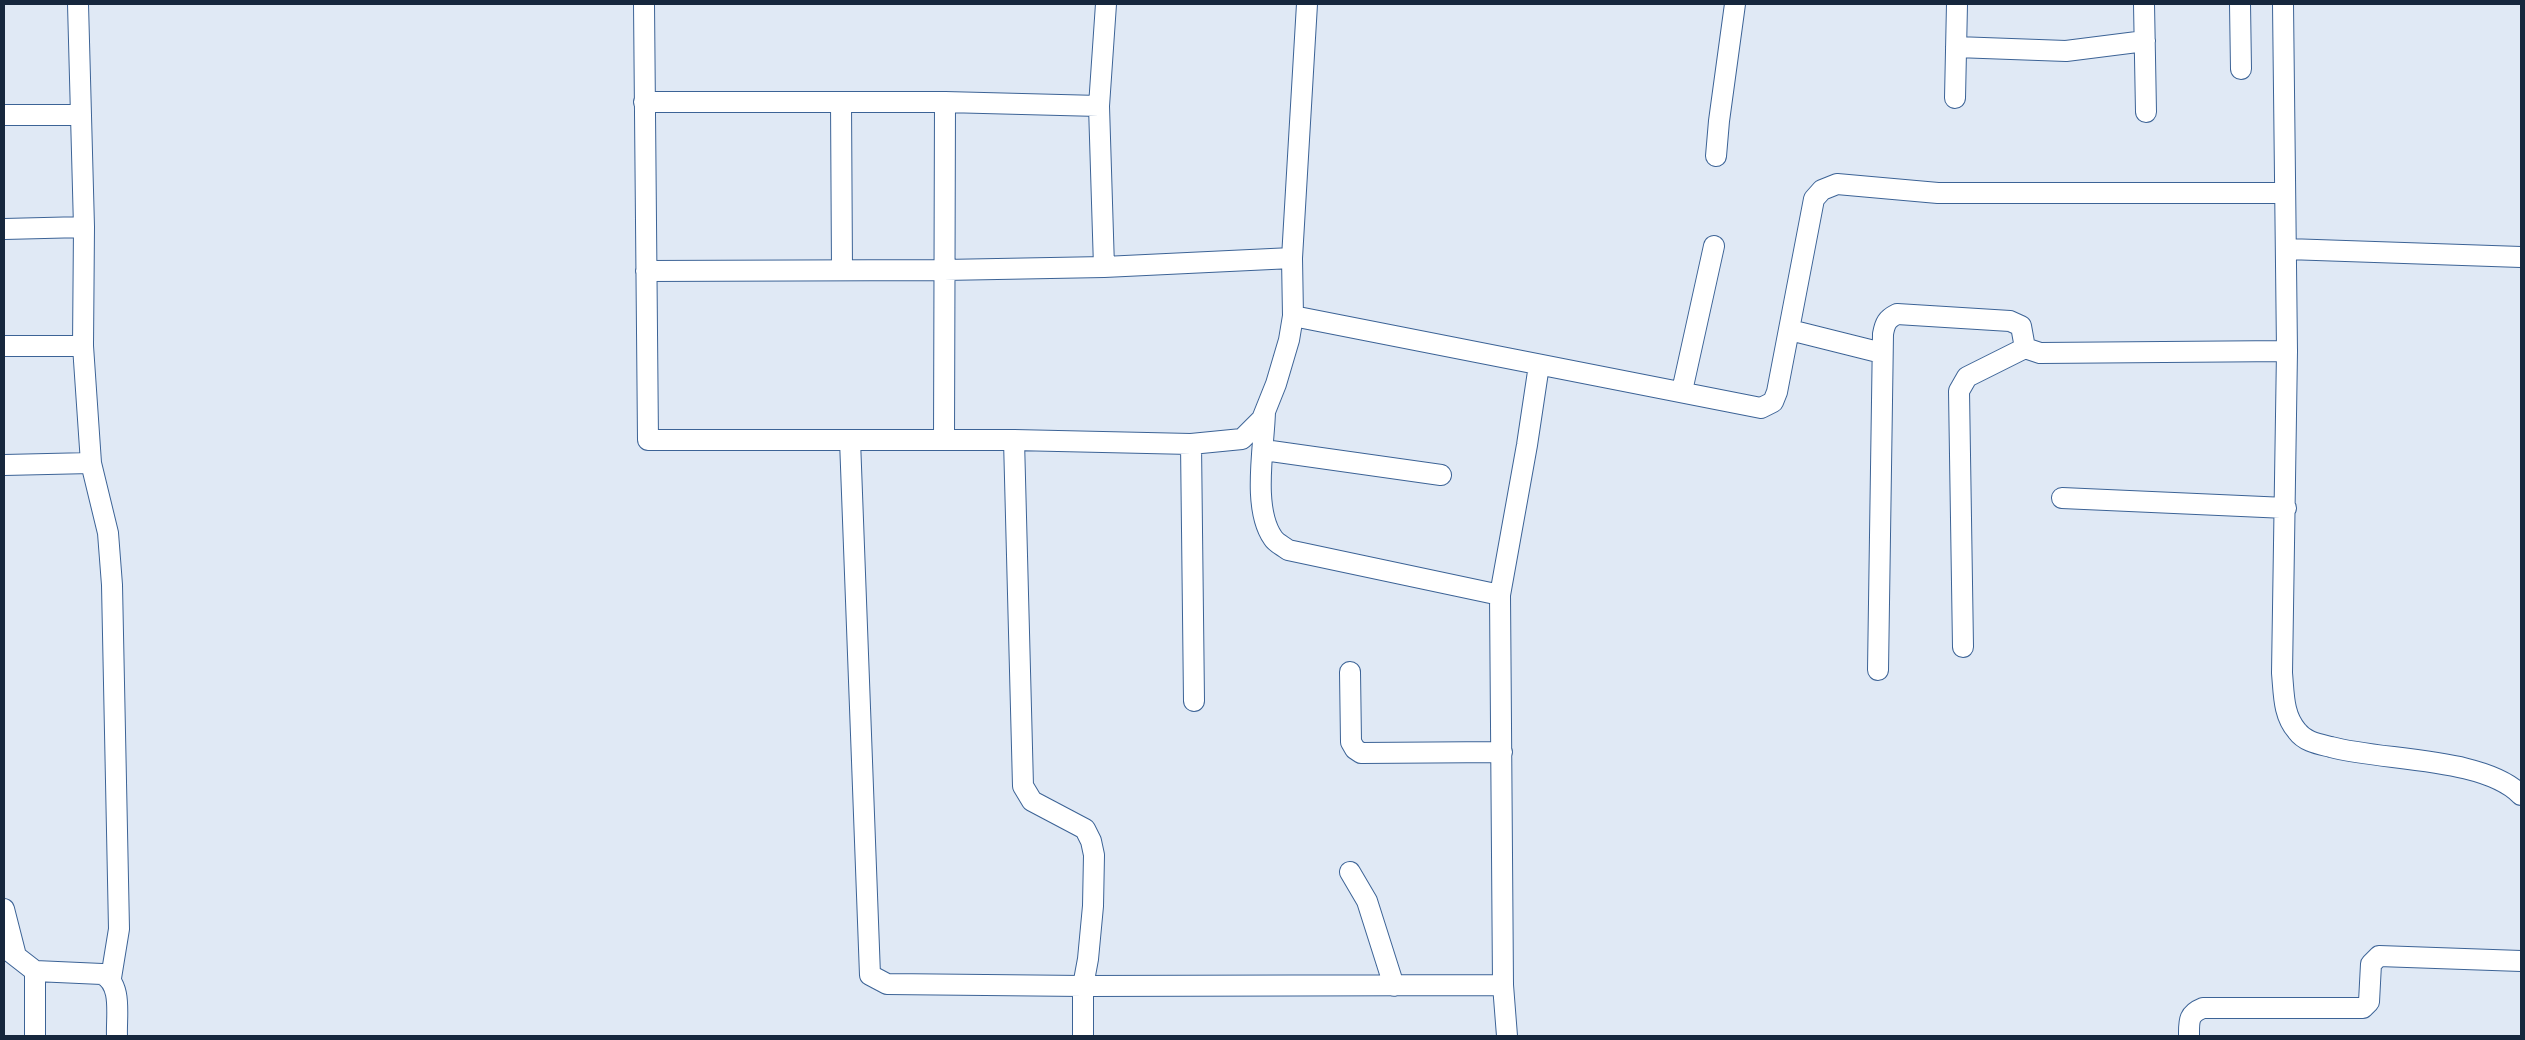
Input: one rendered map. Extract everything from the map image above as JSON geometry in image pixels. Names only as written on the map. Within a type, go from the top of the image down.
[{"type":"street","points":[[78,4],[84,227],[83,346],[91,463],[108,533],[112,585],[120,929],[111,978],[114,985],[116,1002],[117,1036]]},
{"type":"street","points":[[644,4],[648,440],[1014,440],[1192,444],[1242,438],[1262,419],[1289,340],[1293,316],[1292,258],[1307,4]]},
{"type":"street","points":[[1104,267],[1100,106],[1106,4]]},
{"type":"street","points":[[1716,156],[1718,121],[1734,4]]},
{"type":"street","points":[[1955,98],[1956,4]]},
{"type":"street","points":[[2144,4],[2146,112]]},
{"type":"street","points":[[2240,4],[2242,69]]},
{"type":"street","points":[[2283,4],[2288,351],[2282,673],[2284,705],[2290,723],[2298,733],[2310,742],[2342,750],[2459,768],[2499,779],[2521,795]]},
{"type":"street","points":[[1956,47],[2066,51],[2145,41]]},
{"type":"street","points":[[644,102],[944,102],[1100,106]]},
{"type":"street","points":[[841,102],[842,270]]},
{"type":"street","points":[[944,102],[944,440]]},
{"type":"street","points":[[4,115],[80,115]]},
{"type":"street","points":[[1293,316],[1761,408],[1773,402],[1777,392],[1814,199],[1822,190],[1837,184],[1938,193],[2286,193]]},
{"type":"street","points":[[4,229],[84,227]]},
{"type":"street","points":[[1682,391],[1714,246]]},
{"type":"street","points":[[2287,249],[2521,257]]},
{"type":"street","points":[[646,271],[944,270],[1104,267],[1292,258]]},
{"type":"street","points":[[1878,670],[1882,353],[1885,322],[1898,314],[2010,321],[2021,326],[2025,348]]},
{"type":"street","points":[[1790,330],[1882,353]]},
{"type":"street","points":[[4,346],[83,346]]},
{"type":"street","points":[[1963,647],[1959,392],[1968,377],[2025,348],[2040,353],[2288,351]]},
{"type":"street","points":[[1507,1036],[1503,985],[1500,594],[1527,445],[1539,365]]},
{"type":"street","points":[[1265,412],[1261,504],[1274,540],[1288,550],[1500,594]]},
{"type":"street","points":[[850,440],[870,974],[887,984],[1082,986],[1503,985]]},
{"type":"street","points":[[1014,440],[1023,786],[1032,801],[1085,829],[1091,841],[1094,855],[1093,906],[1088,959],[1082,986],[1083,1036]]},
{"type":"street","points":[[1192,444],[1194,701]]},
{"type":"street","points":[[1264,450],[1441,475]]},
{"type":"street","points":[[4,465],[91,463]]},
{"type":"street","points":[[2062,498],[2286,508]]},
{"type":"street","points":[[1350,672],[1351,742],[1355,749],[1361,753],[1502,752]]},
{"type":"street","points":[[1350,872],[1367,901],[1394,986]]},
{"type":"street","points":[[4,909],[10,952],[34,971],[102,974],[111,978]]},
{"type":"street","points":[[2189,1036],[2189,1019],[2191,1014],[2203,1008],[2363,1008],[2369,1002],[2371,964],[2379,956],[2521,961]]},
{"type":"street","points":[[34,971],[35,1036]]}]
